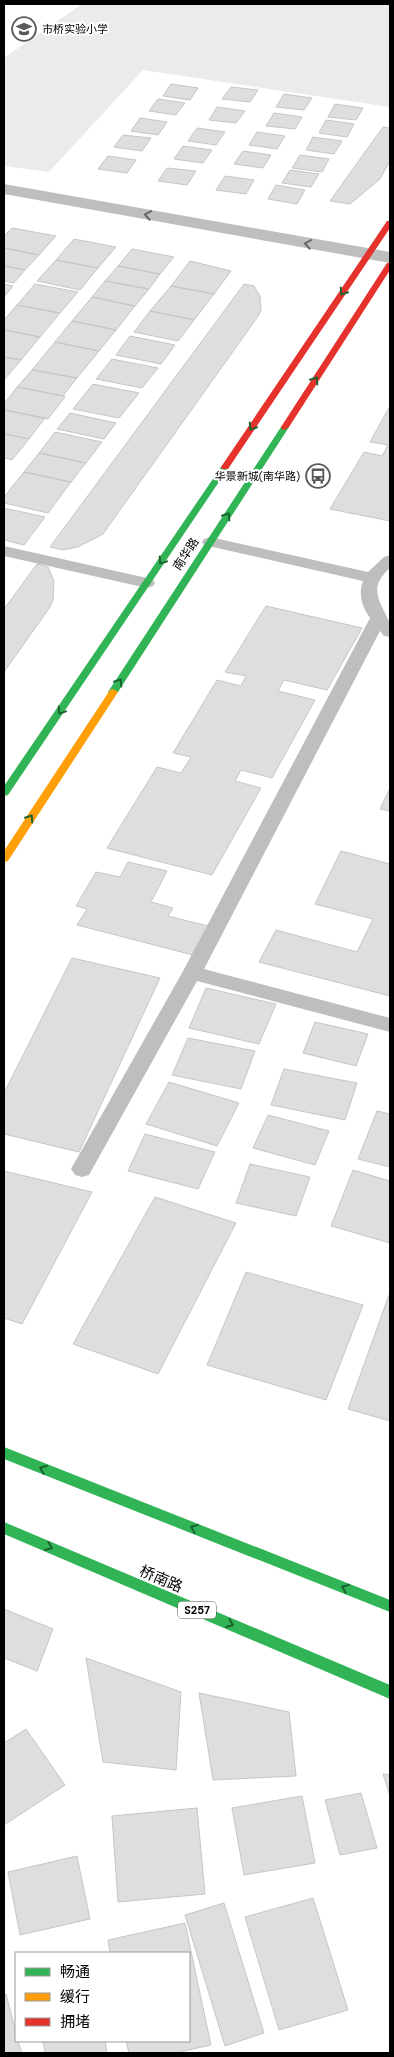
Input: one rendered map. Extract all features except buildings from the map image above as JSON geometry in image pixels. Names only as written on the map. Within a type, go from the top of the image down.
[{"type":"street","points":[[4,189],[364,261]]},
{"type":"street","points":[[4,204],[388,265]]},
{"type":"street","name":"南华路","points":[[4,793],[390,223]]},
{"type":"street","name":"南华路","points":[[4,859],[388,265]]},
{"type":"street","points":[[4,1453],[390,1606]]},
{"type":"street","name":"桥南路","points":[[4,1528],[390,1692]]},
{"type":"lane","points":[[210,542],[372,578]]},
{"type":"lane","points":[[4,551],[147,583]]},
{"type":"lane","points":[[82,1169],[384,626],[370,606],[368,592],[372,578],[381,566],[390,560]]},
{"type":"lane","points":[[192,973],[390,1025]]},
{"type":"shaded area","points":[[82,4],[390,4],[390,107],[143,70],[49,172],[4,166],[4,58]]},
{"type":"traffic: fast","points":[[113,692],[285,427]]},
{"type":"traffic: fast","points":[[4,793],[225,467]]},
{"type":"traffic: fast","points":[[4,1453],[390,1606]]},
{"type":"traffic: fast","points":[[4,1528],[390,1692]]},
{"type":"traffic: slow","points":[[4,859],[113,692]]},
{"type":"traffic: jam","points":[[225,467],[390,223]]},
{"type":"traffic: jam","points":[[285,427],[390,265]]},
{"type":"place","name":"市桥实验小学","points":[[24,29]]},
{"type":"place","name":"华景新城(南华路)","points":[[318,476]]}]
